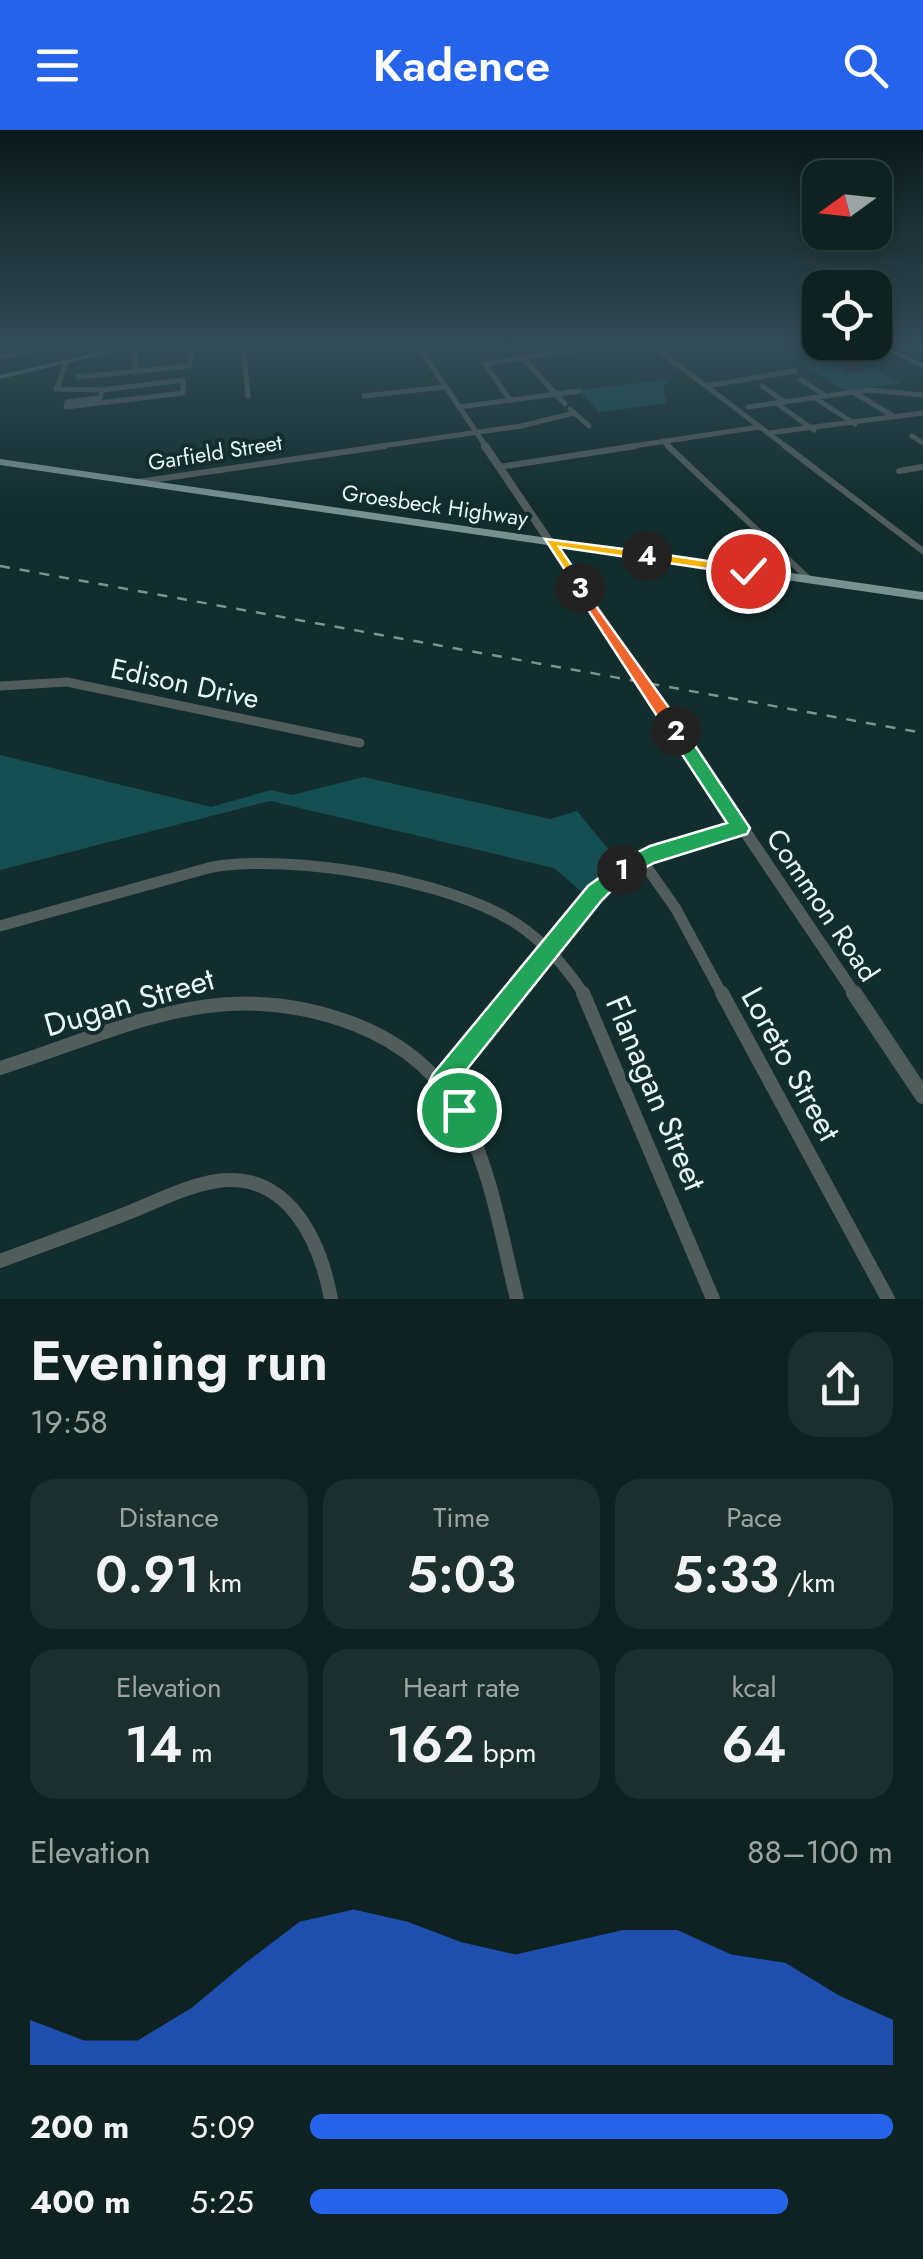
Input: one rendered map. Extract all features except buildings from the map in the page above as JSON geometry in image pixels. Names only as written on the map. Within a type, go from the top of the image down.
[{"type":"main road","name":"Groesbeck Highway","points":[[0,462],[923,596]]},
{"type":"street","points":[[104,398],[67,402],[66,407],[146,398]]},
{"type":"street","name":"Common Road","points":[[452,398],[923,1096]]},
{"type":"street","points":[[459,407],[529,398]]},
{"type":"street","points":[[560,398],[589,426]]},
{"type":"street","points":[[721,398],[923,551]]},
{"type":"street","points":[[779,398],[785,402]]},
{"type":"street","points":[[748,407],[815,398],[855,424]]},
{"type":"street","points":[[861,398],[894,417]]},
{"type":"street","points":[[776,404],[814,430]]},
{"type":"street","points":[[768,433],[814,430],[923,412]]},
{"type":"street","name":"Garfield Street","points":[[138,482],[475,432],[574,413]]},
{"type":"street","points":[[499,467],[759,427]]},
{"type":"street","points":[[912,436],[923,443]]},
{"type":"street","points":[[663,442],[810,580]]},
{"type":"street","points":[[899,471],[923,466]]},
{"type":"street","name":"Edison Drive","points":[[0,686],[67,682],[360,743]]},
{"type":"street","points":[[441,1082],[601,887],[641,859],[740,828]]},
{"type":"street","name":"Loreto Street","points":[[641,859],[676,909],[888,1299]]},
{"type":"street","name":"Flanagan Street","points":[[0,926],[208,869],[285,860],[490,909],[516,923],[577,982],[594,1012],[712,1299]]},
{"type":"street","name":"Dugan Street","points":[[0,1068],[205,1006],[262,1001],[336,1018],[395,1041],[418,1056],[441,1082],[476,1145],[517,1299]]},
{"type":"street","points":[[0,1261],[205,1184],[246,1181],[281,1197],[304,1221],[318,1244],[331,1299]]},
{"type":"shaded area","points":[[585,398],[666,398],[667,403],[599,412]]},
{"type":"shaded area","points":[[0,755],[211,807],[271,790],[292,795],[364,777],[550,819],[577,811],[618,861],[583,893],[554,868],[270,801],[0,870]]},
{"type":"railway","points":[[0,566],[923,733]]},
{"type":"route","points":[[459,1110],[441,1082],[601,887],[641,859],[740,828],[549,542],[748,571]]}]
